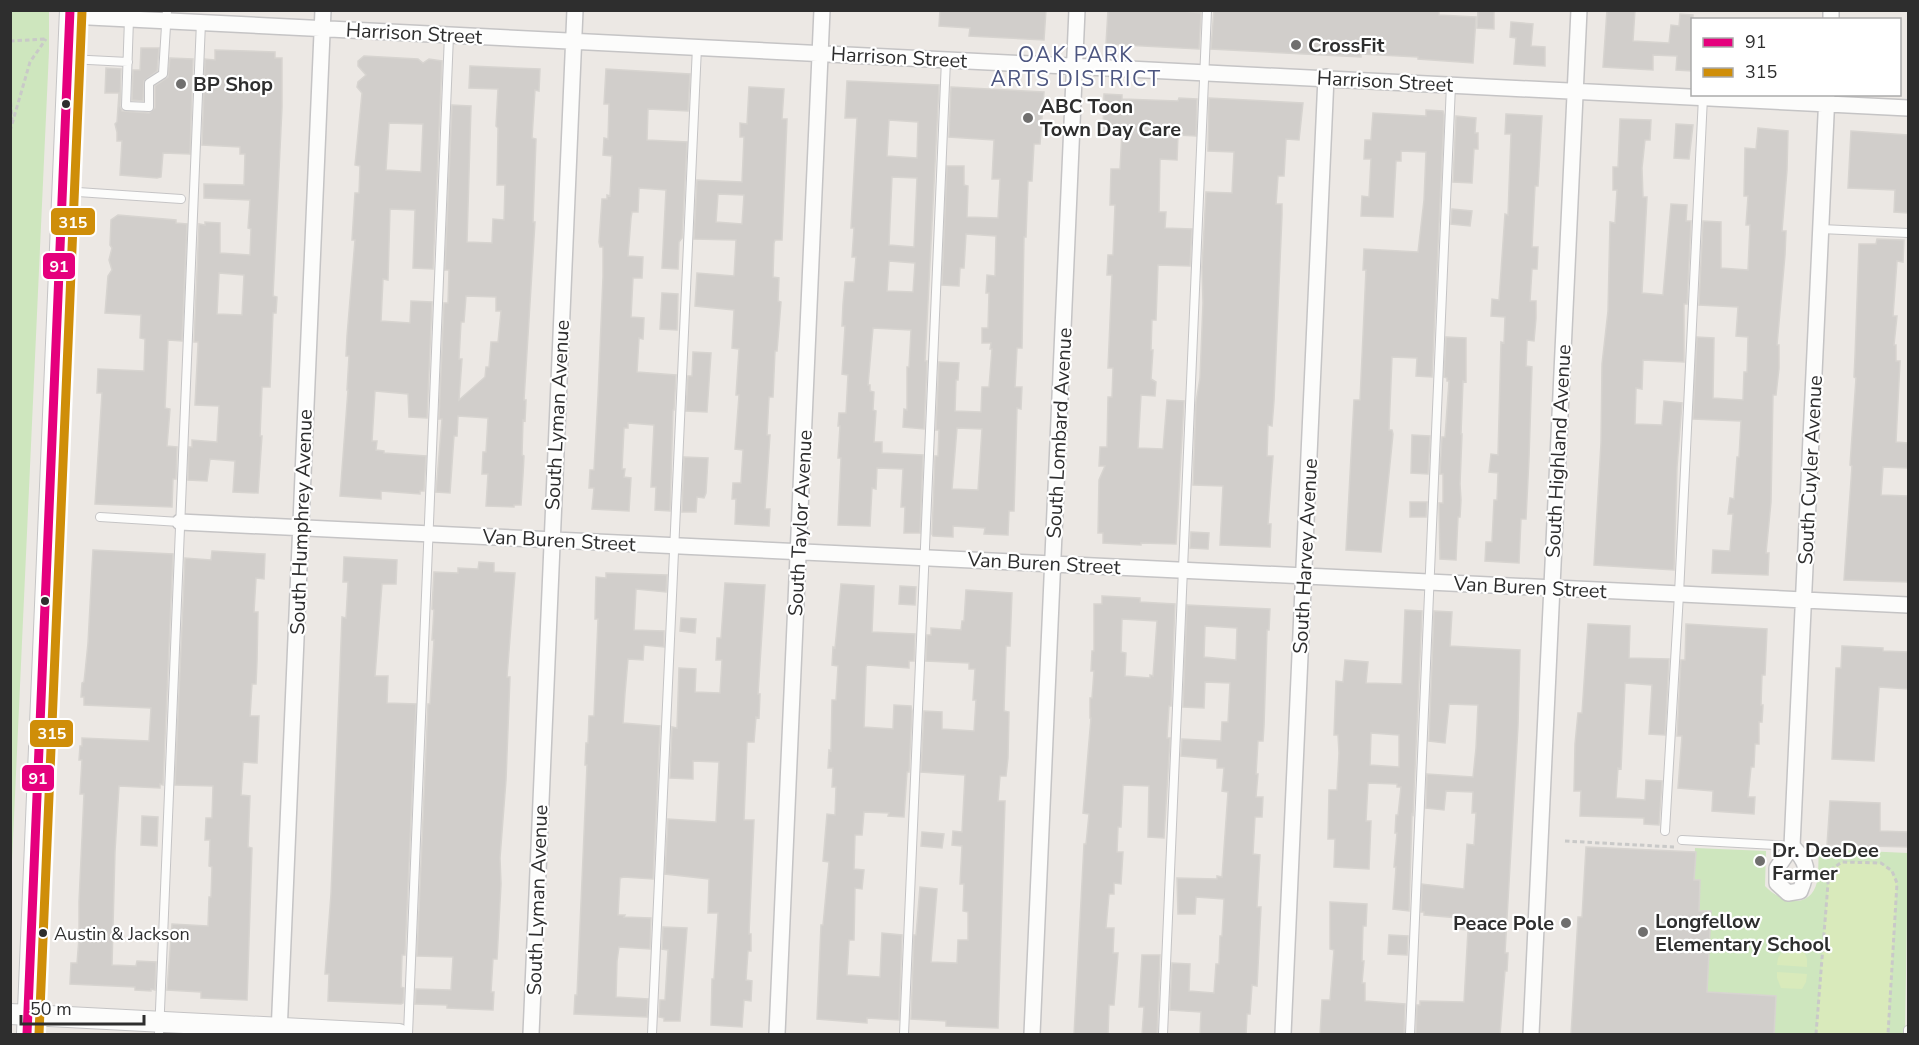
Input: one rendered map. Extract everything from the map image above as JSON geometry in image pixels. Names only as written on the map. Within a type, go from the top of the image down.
[{"type":"street","name":"South Humphrey Avenue","points":[[279,1031],[323,10]]},
{"type":"street","name":"South Lyman Avenue","points":[[531,1035],[575,10]]},
{"type":"street","name":"South Taylor Avenue","points":[[777,1035],[822,10]]},
{"type":"street","name":"South Lombard Avenue","points":[[1032,1035],[1077,10]]},
{"type":"street","name":"South Highland Avenue","points":[[1530,1035],[1580,10]]},
{"type":"street","name":"Harrison Street","points":[[70,13],[167,16],[201,22],[449,35],[1326,77],[1703,98],[1827,99],[1908,108]]},
{"type":"street","points":[[27,1035],[19,1014],[70,13]]},
{"type":"street","name":"South Harvey Avenue","points":[[1283,1035],[1326,77]]},
{"type":"street","name":"South Cuyler Avenue","points":[[1792,846],[1827,99]]},
{"type":"street","name":"Van Buren Street","points":[[180,522],[1908,605]]},
{"type":"street","points":[[19,1014],[159,1028],[399,1035]]},
{"type":"lane","points":[[1163,1035],[1207,10]]},
{"type":"lane","points":[[128,15],[126,106],[148,107],[149,82],[163,74],[167,16]]},
{"type":"lane","points":[[159,1028],[201,22]]},
{"type":"lane","points":[[408,1035],[449,35]]},
{"type":"lane","points":[[652,1035],[697,47]]},
{"type":"lane","points":[[68,59],[128,62]]},
{"type":"lane","points":[[904,1035],[946,60]]},
{"type":"lane","points":[[1410,1035],[1451,85]]},
{"type":"lane","points":[[1665,831],[1703,98]]},
{"type":"lane","points":[[62,191],[181,199]]},
{"type":"lane","points":[[1821,228],[1908,232]]},
{"type":"lane","points":[[100,518],[180,522]]},
{"type":"lane","points":[[1683,844],[1792,846]]},
{"type":"lane","points":[[1908,1030],[1908,1035]]},
{"type":"path","points":[[10,131],[30,62],[46,39]]},
{"type":"path","points":[[10,41],[52,39]]},
{"type":"path","points":[[10,96],[12,124]]},
{"type":"path","points":[[1565,841],[1683,844]]},
{"type":"path","points":[[1816,1035],[1829,871],[1842,862],[1881,863],[1892,871],[1897,883],[1888,1035]]},
{"type":"green space","points":[[49,10],[49,51],[11,883],[10,11]]},
{"type":"green space","points":[[1695,848],[1766,851],[1765,886],[1778,896],[1794,901],[1808,897],[1813,891],[1818,878],[1819,849],[1908,853],[1905,1034],[1774,1034],[1776,996],[1712,992],[1706,998],[1711,911],[1699,911],[1699,904],[1694,904],[1700,880],[1694,880]]},
{"type":"green space","points":[[1842,862],[1867,862],[1882,865],[1893,874],[1897,883],[1888,1034],[1816,1034],[1829,871]]},
{"type":"green space","points":[[1794,946],[1804,951],[1807,967],[1777,965],[1778,958],[1784,949]]},
{"type":"green space","points":[[1777,972],[1807,974],[1806,982],[1802,989],[1781,988]]},
{"type":"building","points":[[940,10],[1046,10],[1044,40],[969,36],[970,28],[939,26]]},
{"type":"building","points":[[1108,10],[1174,10],[1201,13],[1199,49],[1106,44]]},
{"type":"building","points":[[1214,10],[1439,10],[1439,15],[1476,17],[1473,63],[1418,59],[1418,57],[1361,54],[1361,57],[1211,49]]},
{"type":"building","points":[[1478,10],[1494,10],[1494,29],[1477,28]]},
{"type":"building","points":[[1607,10],[1635,10],[1633,41],[1669,43],[1671,25],[1679,26],[1680,14],[1693,15],[1691,18],[1691,71],[1676,70],[1677,56],[1653,55],[1653,70],[1603,67]]},
{"type":"building","points":[[1511,22],[1533,24],[1531,46],[1545,47],[1545,66],[1514,64],[1516,38],[1510,37]]},
{"type":"building","points":[[141,48],[159,48],[157,71],[144,81],[143,101],[132,100],[133,70],[140,70]]},
{"type":"building","points":[[215,50],[275,52],[275,58],[282,58],[282,107],[273,296],[277,297],[276,313],[273,313],[270,387],[262,387],[260,436],[262,436],[258,493],[233,492],[235,461],[210,459],[207,481],[188,480],[189,447],[192,447],[192,440],[217,442],[219,406],[195,405],[198,342],[194,342],[199,224],[220,223],[220,253],[250,255],[251,229],[248,228],[250,200],[204,198],[204,184],[244,185],[245,154],[240,154],[240,147],[202,145],[205,59],[215,60]],"holes":[[[219,273],[244,275],[242,315],[217,314]]]},
{"type":"building","points":[[364,56],[418,59],[423,63],[429,59],[442,61],[433,269],[413,268],[415,210],[390,209],[388,280],[383,279],[381,321],[410,323],[411,301],[432,302],[427,418],[409,417],[408,394],[375,391],[372,441],[377,441],[376,450],[384,451],[384,453],[426,456],[424,491],[420,491],[420,494],[381,491],[381,499],[340,496],[348,390],[349,356],[346,356],[355,240],[352,240],[355,193],[359,193],[360,166],[355,165],[362,93],[357,87],[358,82],[366,75],[358,66],[358,61]],"holes":[[[389,123],[423,124],[421,172],[386,170]]]},
{"type":"building","points":[[170,58],[193,59],[190,154],[163,153],[161,177],[120,175],[122,141],[117,141],[115,124],[119,93],[105,93],[106,68],[121,69],[120,106],[122,111],[149,113],[155,108],[155,86],[168,77]]},
{"type":"building","points":[[470,66],[540,69],[539,91],[535,90],[532,138],[536,139],[533,222],[535,222],[524,400],[526,400],[525,421],[523,420],[523,475],[521,505],[514,505],[514,507],[486,506],[488,474],[482,474],[488,418],[458,416],[457,436],[454,436],[450,493],[436,492],[442,419],[439,419],[444,303],[448,303],[449,270],[445,270],[452,105],[471,106],[467,242],[492,243],[493,219],[504,220],[505,185],[497,185],[498,89],[469,88]],"holes":[[[466,296],[496,297],[496,311],[501,311],[498,342],[491,342],[489,367],[486,367],[485,377],[459,400],[462,359],[459,359],[461,322],[464,322]]]},
{"type":"building","points":[[606,69],[690,74],[688,111],[648,109],[647,140],[687,142],[678,269],[662,268],[666,190],[639,188],[638,212],[632,212],[631,218],[628,256],[643,257],[642,278],[633,278],[631,317],[644,318],[643,339],[639,338],[637,372],[676,375],[670,511],[655,510],[656,487],[651,487],[654,425],[628,423],[628,428],[624,428],[622,469],[625,469],[624,477],[631,478],[629,511],[592,509],[594,488],[589,488],[590,470],[594,470],[603,277],[603,247],[600,247],[599,242],[602,199],[607,199],[607,195],[610,196],[612,156],[603,155],[604,138],[608,139],[609,104],[604,104]]},
{"type":"building","points":[[847,81],[939,85],[925,361],[927,361],[924,429],[903,427],[904,409],[907,410],[907,367],[909,367],[911,330],[873,328],[868,385],[870,385],[870,391],[874,392],[873,410],[876,411],[874,442],[882,442],[882,453],[923,455],[920,533],[904,533],[905,507],[901,507],[903,469],[877,468],[876,489],[872,488],[870,526],[838,525],[841,458],[838,458],[840,426],[838,426],[839,413],[846,413],[848,375],[842,374],[845,326],[842,326],[843,304],[845,282],[854,282],[856,257],[852,257],[854,228],[851,228],[857,118],[845,118]],"holes":[[[889,120],[918,122],[917,158],[887,156]],[[892,177],[917,178],[914,247],[889,245]],[[889,261],[915,263],[913,292],[887,291]]]},
{"type":"building","points":[[749,87],[784,89],[782,119],[787,119],[782,240],[775,240],[774,243],[773,277],[779,278],[778,301],[781,302],[777,351],[775,351],[773,397],[769,397],[767,435],[770,435],[765,509],[770,509],[769,526],[735,524],[736,499],[732,499],[733,483],[741,483],[743,450],[735,449],[739,395],[736,395],[739,349],[732,348],[734,310],[695,306],[697,273],[734,276],[736,240],[694,239],[697,180],[742,182],[744,137],[740,137],[740,123],[747,124]],"holes":[[[718,194],[744,195],[742,224],[716,222]]]},
{"type":"building","points":[[951,87],[1044,92],[1040,144],[1034,144],[1032,181],[1028,181],[1026,237],[1024,237],[1022,348],[1017,348],[1015,387],[1022,387],[1021,409],[1017,408],[1014,511],[1009,511],[1008,535],[984,534],[985,528],[953,526],[953,537],[933,536],[932,534],[935,456],[938,456],[939,430],[936,430],[939,362],[959,363],[955,411],[981,412],[982,387],[989,387],[992,349],[990,349],[991,343],[982,343],[982,328],[988,328],[987,275],[995,276],[996,236],[966,234],[964,268],[960,268],[959,286],[942,285],[947,166],[964,166],[964,185],[968,186],[967,217],[998,218],[1000,179],[992,179],[994,140],[949,137]],"holes":[[[957,428],[982,429],[978,490],[952,489]]]},
{"type":"building","points":[[1104,94],[1122,95],[1122,99],[1178,101],[1179,98],[1197,99],[1196,136],[1178,135],[1177,160],[1160,159],[1159,212],[1166,212],[1165,228],[1192,229],[1190,266],[1158,265],[1156,320],[1152,320],[1151,350],[1153,350],[1151,379],[1156,382],[1155,396],[1141,395],[1138,448],[1163,449],[1167,400],[1184,401],[1176,544],[1103,543],[1103,533],[1098,533],[1099,480],[1105,466],[1099,466],[1100,447],[1107,447],[1108,397],[1112,397],[1113,368],[1108,368],[1112,275],[1107,275],[1108,255],[1113,255],[1115,205],[1110,205],[1111,169],[1120,169],[1122,132],[1103,131]]},
{"type":"building","points":[[1209,98],[1303,103],[1299,140],[1286,139],[1284,176],[1278,176],[1276,204],[1282,204],[1282,215],[1274,401],[1272,426],[1268,425],[1267,456],[1273,456],[1268,524],[1271,524],[1270,547],[1220,545],[1223,486],[1193,485],[1196,402],[1200,378],[1206,192],[1232,193],[1234,152],[1208,151]]},
{"type":"building","points":[[1426,110],[1443,111],[1444,115],[1432,377],[1416,376],[1417,358],[1392,357],[1389,430],[1392,430],[1393,434],[1381,552],[1346,550],[1354,400],[1360,400],[1366,270],[1363,270],[1364,249],[1418,252],[1424,200],[1426,152],[1401,151],[1401,161],[1396,161],[1393,217],[1361,216],[1362,196],[1369,197],[1371,159],[1364,159],[1365,140],[1371,140],[1373,113],[1426,116]]},
{"type":"building","points":[[1506,114],[1542,116],[1532,247],[1538,247],[1537,269],[1532,269],[1530,301],[1536,301],[1536,318],[1534,341],[1527,340],[1526,366],[1532,367],[1526,519],[1521,519],[1519,563],[1485,561],[1486,542],[1492,542],[1494,500],[1497,500],[1498,473],[1489,472],[1491,454],[1498,455],[1501,342],[1504,343],[1505,317],[1491,316],[1492,299],[1499,300],[1505,214],[1508,215],[1511,134],[1505,134]]},
{"type":"building","points":[[1456,116],[1476,118],[1475,133],[1478,133],[1478,149],[1474,149],[1472,183],[1453,182]]},
{"type":"building","points":[[1620,119],[1651,120],[1650,140],[1645,140],[1642,168],[1643,197],[1647,197],[1642,293],[1663,295],[1671,204],[1687,205],[1686,221],[1691,221],[1687,304],[1684,304],[1684,362],[1643,360],[1642,389],[1636,388],[1635,424],[1662,425],[1664,401],[1682,403],[1677,467],[1674,570],[1594,565],[1601,443],[1602,364],[1608,311],[1610,222],[1615,223],[1617,190],[1613,190],[1613,167],[1618,167]]},
{"type":"building","points":[[1676,124],[1693,125],[1689,159],[1674,158]]},
{"type":"building","points":[[1758,128],[1788,131],[1782,231],[1786,231],[1785,255],[1777,345],[1779,345],[1779,368],[1776,395],[1773,395],[1771,502],[1766,553],[1769,553],[1768,575],[1712,573],[1713,550],[1730,551],[1733,514],[1728,514],[1730,498],[1734,499],[1741,421],[1693,419],[1697,337],[1714,338],[1713,398],[1743,400],[1748,337],[1736,336],[1738,307],[1699,305],[1703,221],[1721,222],[1721,268],[1748,270],[1750,225],[1746,225],[1748,196],[1744,196],[1745,148],[1756,149]]},
{"type":"building","points":[[1851,131],[1908,135],[1908,213],[1894,212],[1895,190],[1848,188]]},
{"type":"building","points":[[1452,209],[1472,211],[1470,226],[1451,224]]},
{"type":"building","points":[[118,215],[176,220],[176,223],[187,224],[182,341],[168,340],[165,408],[170,409],[167,446],[177,447],[172,507],[95,504],[102,393],[97,393],[98,369],[144,371],[145,339],[140,338],[141,315],[105,313],[108,276],[112,270],[109,260],[112,248],[110,245],[111,220]]},
{"type":"building","points":[[1877,239],[1904,240],[1903,262],[1897,261],[1893,316],[1897,316],[1894,345],[1896,345],[1896,361],[1900,361],[1896,442],[1908,443],[1908,468],[1883,467],[1881,495],[1908,496],[1908,582],[1844,580],[1856,378],[1854,377],[1859,244],[1876,244]]},
{"type":"building","points":[[662,293],[678,294],[677,330],[660,329]]},
{"type":"building","points":[[1446,337],[1466,338],[1466,382],[1463,381],[1461,434],[1461,500],[1456,560],[1440,559],[1439,503],[1443,503],[1443,474],[1440,474],[1449,381],[1444,377]]},
{"type":"building","points":[[693,352],[711,353],[707,412],[686,411],[688,376],[692,376]]},
{"type":"building","points":[[1412,435],[1430,436],[1428,474],[1411,473]]},
{"type":"building","points":[[684,457],[708,458],[706,493],[704,498],[697,497],[696,512],[682,512]]},
{"type":"building","points":[[1410,502],[1427,502],[1426,517],[1410,517]]},
{"type":"building","points":[[1191,532],[1209,533],[1208,549],[1190,548]]},
{"type":"building","points":[[93,550],[173,554],[163,785],[160,784],[160,788],[119,786],[115,851],[112,965],[136,966],[137,961],[156,962],[155,990],[151,989],[151,991],[135,990],[135,987],[70,984],[71,963],[77,963],[79,938],[84,794],[80,794],[82,760],[79,760],[82,738],[149,741],[151,708],[84,705],[84,697],[81,697],[88,643]]},
{"type":"building","points":[[212,551],[265,554],[264,579],[256,578],[254,612],[258,612],[257,662],[256,684],[252,684],[250,716],[259,716],[257,763],[243,762],[241,795],[250,796],[248,847],[252,848],[247,1000],[201,998],[201,992],[167,990],[172,924],[208,926],[209,897],[211,897],[210,840],[205,840],[206,818],[212,818],[213,786],[175,785],[185,558],[211,560]]},
{"type":"building","points":[[344,557],[397,560],[396,584],[382,584],[375,676],[388,676],[387,703],[416,704],[405,955],[402,955],[401,987],[404,988],[401,1004],[328,1001],[329,974],[325,974],[331,894],[342,617],[346,618],[348,582],[343,582]]},
{"type":"building","points":[[479,562],[494,563],[494,572],[515,573],[507,677],[510,677],[497,959],[493,959],[491,992],[494,992],[493,1010],[415,1004],[416,989],[451,990],[453,957],[417,956],[428,704],[430,704],[434,640],[432,640],[434,610],[432,609],[434,572],[458,573],[458,568],[478,569]]},
{"type":"building","points":[[606,573],[667,575],[666,592],[636,589],[634,630],[664,631],[664,647],[644,645],[643,660],[628,659],[623,723],[660,726],[653,879],[620,878],[618,915],[651,918],[650,949],[619,947],[617,961],[616,997],[648,999],[647,1017],[574,1014],[575,995],[577,995],[586,743],[588,743],[589,716],[594,716],[598,619],[595,619],[596,577],[606,578]]},
{"type":"building","points":[[725,583],[765,585],[758,694],[760,694],[759,718],[756,717],[754,742],[747,742],[744,820],[754,820],[749,934],[751,934],[751,951],[748,951],[746,980],[752,981],[751,1001],[744,1000],[742,1027],[711,1025],[712,979],[714,979],[718,913],[708,913],[709,879],[665,874],[668,819],[716,822],[719,762],[693,761],[693,779],[670,778],[672,727],[677,728],[679,668],[696,669],[695,692],[720,693],[722,660],[716,660],[717,638],[721,638]]},
{"type":"building","points":[[841,584],[874,586],[872,632],[915,634],[914,661],[909,661],[909,668],[867,665],[866,667],[864,727],[893,729],[894,705],[911,706],[909,772],[907,772],[904,817],[888,816],[889,813],[864,812],[862,835],[855,835],[854,869],[864,870],[862,889],[855,888],[854,940],[849,940],[847,975],[880,977],[882,933],[902,935],[899,1020],[867,1018],[867,1023],[817,1019],[821,925],[823,925],[829,862],[823,861],[827,814],[835,815],[836,787],[832,787],[833,768],[828,768],[829,750],[831,751],[832,700],[836,700],[838,666],[832,665],[833,647],[835,648]]},
{"type":"building","points":[[900,586],[916,587],[915,605],[899,604]]},
{"type":"building","points":[[966,590],[1012,593],[1010,646],[1006,646],[1004,711],[1009,712],[1008,758],[1006,776],[1000,776],[998,801],[1005,801],[998,1028],[946,1026],[946,1021],[911,1019],[914,935],[916,935],[920,887],[937,889],[931,962],[957,963],[958,940],[968,940],[968,912],[963,911],[964,884],[960,884],[962,846],[952,845],[953,831],[962,832],[965,775],[921,772],[924,711],[942,712],[942,729],[974,731],[975,669],[969,669],[969,663],[926,661],[927,635],[931,635],[931,628],[961,630],[962,621],[964,621]]},
{"type":"building","points":[[1102,596],[1140,598],[1140,602],[1175,604],[1164,838],[1148,837],[1149,786],[1123,785],[1117,852],[1123,852],[1121,884],[1114,883],[1114,894],[1109,894],[1106,928],[1114,928],[1113,953],[1118,953],[1114,1005],[1109,1005],[1108,1035],[1074,1035],[1084,844],[1086,844],[1089,814],[1083,813],[1091,718],[1090,698],[1092,698],[1094,671],[1091,671],[1092,651],[1094,651],[1094,604],[1102,604]],"holes":[[[1122,619],[1157,621],[1153,676],[1150,675],[1150,678],[1125,676],[1126,653],[1121,652]]]},
{"type":"building","points":[[1187,605],[1270,609],[1269,630],[1267,630],[1263,741],[1258,741],[1256,774],[1258,774],[1256,797],[1263,797],[1262,817],[1255,817],[1253,854],[1260,855],[1257,907],[1261,907],[1257,986],[1252,985],[1246,1035],[1200,1035],[1201,1012],[1170,1010],[1172,963],[1190,964],[1189,991],[1214,993],[1216,964],[1219,964],[1220,936],[1222,936],[1224,899],[1196,897],[1195,914],[1178,914],[1177,878],[1217,879],[1217,876],[1222,877],[1228,792],[1222,791],[1224,768],[1217,768],[1217,759],[1181,756],[1182,739],[1221,741],[1222,722],[1228,722],[1230,683],[1205,682],[1204,708],[1183,707]],"holes":[[[1205,626],[1237,628],[1236,660],[1204,657]]]},
{"type":"building","points":[[1405,610],[1422,611],[1409,911],[1393,909],[1396,815],[1398,815],[1401,787],[1397,787],[1397,784],[1368,783],[1366,821],[1371,821],[1369,869],[1334,867],[1335,839],[1328,839],[1329,790],[1337,790],[1339,753],[1338,735],[1334,735],[1336,681],[1343,682],[1345,660],[1368,662],[1366,683],[1402,684]],"holes":[[[1371,733],[1399,735],[1399,767],[1370,765]]]},
{"type":"building","points":[[1434,611],[1452,612],[1450,646],[1520,650],[1505,953],[1508,953],[1500,1035],[1416,1035],[1417,1005],[1420,1005],[1420,1001],[1464,1002],[1468,930],[1458,929],[1459,918],[1424,915],[1424,912],[1421,912],[1422,884],[1464,889],[1467,844],[1474,845],[1476,813],[1472,813],[1473,792],[1446,791],[1444,810],[1426,808],[1427,774],[1473,777],[1478,705],[1449,704],[1445,743],[1429,741]]},
{"type":"building","points":[[681,618],[696,619],[695,633],[680,631]]},
{"type":"building","points":[[1588,624],[1630,626],[1629,658],[1669,659],[1665,735],[1649,734],[1652,685],[1625,683],[1621,769],[1618,768],[1616,798],[1645,800],[1646,780],[1662,781],[1659,825],[1644,824],[1644,818],[1580,816],[1581,791],[1574,791],[1575,744],[1578,713],[1582,713]]},
{"type":"building","points":[[1686,624],[1767,629],[1765,675],[1762,675],[1762,722],[1759,722],[1759,744],[1755,744],[1754,767],[1751,767],[1748,797],[1755,797],[1754,814],[1712,811],[1713,791],[1678,788],[1682,736],[1677,736],[1681,660],[1685,660]]},
{"type":"building","points":[[1842,646],[1908,652],[1908,689],[1879,687],[1874,761],[1832,759],[1836,668],[1841,668]]},
{"type":"building","points":[[1830,801],[1880,803],[1880,831],[1908,832],[1908,847],[1827,845]]},
{"type":"building","points":[[142,816],[158,817],[157,846],[141,845]]},
{"type":"building","points":[[922,832],[944,834],[942,848],[921,846]]},
{"type":"building","name":"Longfellow Elementary School","points":[[1586,847],[1696,852],[1694,880],[1700,880],[1699,911],[1711,911],[1707,992],[1776,996],[1774,1035],[1571,1035],[1578,917],[1582,917]]},
{"type":"building","points":[[1330,902],[1367,904],[1366,926],[1363,926],[1362,961],[1364,961],[1362,983],[1365,983],[1365,1001],[1405,1004],[1404,1035],[1320,1035],[1322,1000],[1330,1000],[1334,950],[1330,949]]},
{"type":"building","points":[[663,927],[687,928],[680,1021],[664,1021],[664,1018],[659,1017],[660,1000],[665,1000],[668,950],[662,949]]},
{"type":"building","points":[[1389,935],[1408,936],[1407,955],[1388,954]]},
{"type":"building","points":[[1142,955],[1160,955],[1157,1035],[1142,1035],[1144,1007],[1139,1007]]},
{"type":"transit line","name":"91","points":[[27,1034],[70,10]]},
{"type":"transit line","name":"315","points":[[39,1034],[82,11]]},
{"type":"place","name":"CrossFit","points":[[1296,45]]},
{"type":"place","name":"BP Shop","points":[[181,84]]},
{"type":"place","name":"ABC Toon Town Day Care","points":[[1028,118]]},
{"type":"place","name":"Dr. DeeDee Farmer","points":[[1760,861]]},
{"type":"place","name":"Peace Pole","points":[[1566,923]]},
{"type":"place","name":"Longfellow Elementary School","points":[[1643,932]]},
{"type":"place","name":"Austin & Jackson","points":[[43,933]]},
{"type":"district","name":"OAK PARK ARTS DISTRICT","points":[[1076,67]]}]
